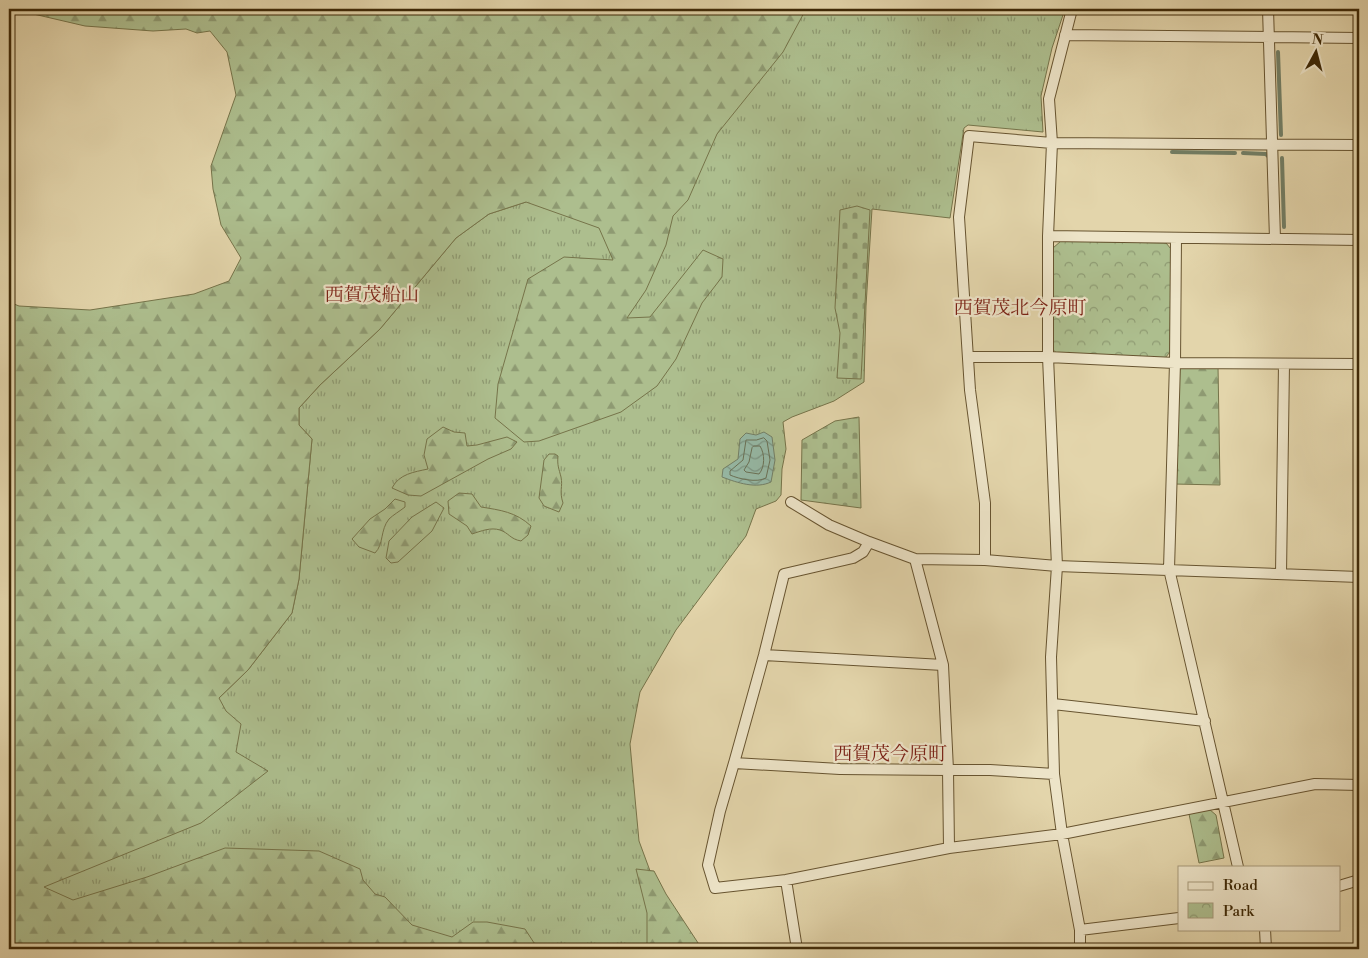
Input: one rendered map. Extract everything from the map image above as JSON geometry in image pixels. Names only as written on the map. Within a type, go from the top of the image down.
[{"type":"street","points":[[1072,9],[1049,99],[1052,143],[1048,236],[1048,357],[1057,566],[1052,657],[1054,774],[1062,834],[1080,930],[1080,949]]},
{"type":"street","points":[[1268,9],[1276,239]]},
{"type":"street","points":[[1065,35],[1359,38]]},
{"type":"street","points":[[985,560],[986,503],[970,390],[959,217],[969,136],[1052,143],[1359,145]]},
{"type":"street","points":[[1048,236],[1359,240]]},
{"type":"street","points":[[1176,238],[1175,364],[1169,570],[1238,866]]},
{"type":"street","points":[[968,357],[1048,357],[1175,364],[1359,364]]},
{"type":"street","points":[[1281,574],[1284,364]]},
{"type":"street","points":[[791,502],[829,525],[915,559],[985,560],[1057,566],[1359,577]]},
{"type":"street","points":[[869,542],[863,552],[853,558],[784,574],[764,655],[720,811],[708,864],[715,888],[786,880],[949,848],[1062,834],[1315,784],[1359,785]]},
{"type":"street","points":[[915,559],[943,665],[948,770],[949,848]]},
{"type":"street","points":[[764,655],[943,665]]},
{"type":"street","points":[[1053,704],[1205,721]]},
{"type":"street","points":[[734,763],[840,768],[990,770],[1054,774]]},
{"type":"street","points":[[786,880],[797,949]]},
{"type":"street","points":[[1340,886],[1359,880]]},
{"type":"street","points":[[1080,930],[1178,918]]},
{"type":"street","points":[[1265,930],[1266,949]]},
{"type":"green space","points":[[12,9],[806,9],[783,52],[717,134],[688,200],[673,216],[666,245],[646,290],[627,318],[650,317],[703,250],[723,259],[722,277],[702,303],[676,359],[657,386],[621,412],[539,441],[524,442],[495,418],[498,384],[528,279],[564,257],[613,260],[599,228],[526,202],[489,214],[456,238],[380,329],[320,385],[299,408],[299,425],[312,439],[299,579],[292,613],[248,670],[219,698],[226,711],[241,724],[236,752],[268,771],[201,823],[44,887],[73,900],[147,877],[225,848],[319,851],[360,869],[363,880],[375,894],[385,897],[412,925],[452,937],[473,922],[487,922],[525,929],[538,949],[403,949],[394,946],[393,949],[9,949],[9,302],[19,306],[90,310],[194,294],[229,281],[241,258],[221,225],[213,189],[211,166],[236,95],[227,52],[210,31],[197,33],[186,29],[153,31],[85,26]]},
{"type":"green space","points":[[790,9],[1065,9],[1052,48],[1041,96],[1043,132],[968,125],[964,128],[950,218],[872,209],[866,306],[864,382],[834,401],[783,422],[786,449],[782,469],[781,495],[776,501],[756,509],[746,536],[676,630],[640,692],[630,744],[639,841],[667,917],[686,949],[9,949],[9,729],[219,698],[248,670],[292,613],[299,579],[312,439],[299,425],[299,408],[320,385],[380,329],[456,238],[489,214],[526,202]]},
{"type":"green space","points":[[857,206],[870,210],[861,379],[837,378],[840,333],[835,308],[840,210]]},
{"type":"green space","points":[[1061,241],[1166,243],[1171,249],[1170,352],[1165,358],[1059,355],[1052,349],[1053,248]]},
{"type":"green space","points":[[1177,365],[1218,366],[1220,485],[1174,484]]},
{"type":"green space","points":[[859,417],[861,508],[801,500],[802,440],[835,421]]},
{"type":"green space","points":[[443,427],[454,432],[465,433],[467,446],[507,437],[517,442],[511,449],[488,459],[421,496],[408,495],[392,488],[403,477],[428,469],[424,455],[427,439]]},
{"type":"green space","points":[[549,454],[558,456],[563,503],[559,512],[544,506],[539,498],[544,460]]},
{"type":"green space","points":[[459,493],[472,494],[481,507],[514,515],[525,521],[531,526],[528,535],[521,541],[497,529],[472,534],[467,526],[449,514],[448,501]]},
{"type":"green space","points":[[395,499],[405,502],[405,507],[386,523],[380,545],[375,553],[359,547],[352,539],[370,519],[385,509]]},
{"type":"green space","points":[[436,502],[444,508],[432,531],[398,562],[391,563],[386,558],[389,541],[412,517]]},
{"type":"green space","points":[[1209,809],[1216,815],[1224,858],[1199,863],[1189,814]]},
{"type":"green space","points":[[636,869],[654,871],[666,894],[702,949],[647,949],[647,913]]},
{"type":"water","points":[[764,432],[772,437],[775,460],[771,482],[753,485],[722,477],[723,469],[738,459],[740,439],[746,433],[756,435]]},
{"type":"waterway","points":[[1278,52],[1281,135]]},
{"type":"waterway","points":[[1172,152],[1235,153]]},
{"type":"waterway","points":[[1243,153],[1266,154],[1270,158]]},
{"type":"waterway","points":[[1282,158],[1284,227]]},
{"type":"district","name":"西賀茂船山","points":[[372,294]]},
{"type":"district","name":"西賀茂北今原町","points":[[1020,307]]},
{"type":"district","name":"西賀茂今原町","points":[[890,753]]}]
